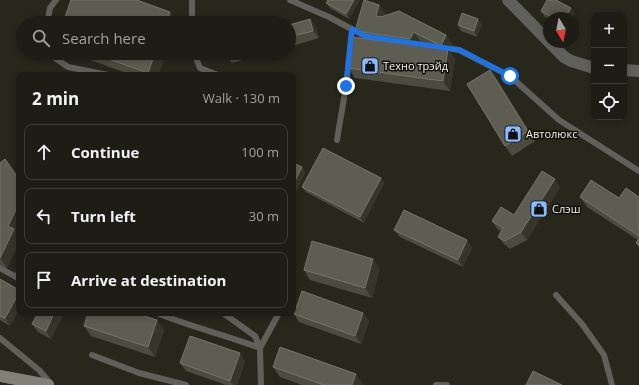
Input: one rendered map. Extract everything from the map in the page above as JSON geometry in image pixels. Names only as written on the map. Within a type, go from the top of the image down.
[{"type":"street","points":[[508,0],[564,57],[570,61],[591,67]]},
{"type":"street","points":[[627,70],[639,71]]},
{"type":"street","points":[[0,376],[48,385]]},
{"type":"lane","points":[[48,16],[50,8],[56,0]]},
{"type":"lane","points":[[192,0],[192,16]]},
{"type":"lane","points":[[290,0],[365,36]]},
{"type":"lane","points":[[337,140],[346,86],[352,29]]},
{"type":"lane","points":[[404,42],[460,50],[510,76],[558,120],[639,172]]},
{"type":"lane","points":[[58,60],[68,67],[93,72]]},
{"type":"lane","points":[[197,60],[200,68],[210,72]]},
{"type":"lane","points":[[0,268],[16,277]]},
{"type":"lane","points":[[556,295],[582,324],[604,355],[612,385]]},
{"type":"lane","points":[[165,316],[196,328],[232,337],[260,348]]},
{"type":"lane","points":[[227,316],[255,336],[260,348],[261,385]]},
{"type":"lane","points":[[260,348],[277,316]]},
{"type":"lane","points":[[0,338],[39,370],[52,385]]},
{"type":"lane","points":[[92,355],[140,373],[186,385]]},
{"type":"lane","points":[[436,385],[446,385]]},
{"type":"building","points":[[71,0],[137,0],[170,12],[169,16],[65,16]]},
{"type":"building","points":[[328,0],[354,0],[346,14],[326,3]]},
{"type":"building","points":[[364,0],[379,5],[376,16],[381,17],[399,11],[446,35],[441,46],[414,32],[410,39],[355,31]]},
{"type":"building","points":[[547,0],[556,0],[571,8],[569,12],[541,11]]},
{"type":"building","points":[[462,13],[478,19],[474,31],[458,25]]},
{"type":"building","points":[[310,19],[313,31],[296,35],[296,23]]},
{"type":"building","points":[[352,37],[448,49],[443,81],[348,68]]},
{"type":"building","points":[[112,60],[153,60],[148,72]]},
{"type":"building","points":[[490,70],[528,131],[505,146],[467,84]]},
{"type":"building","points":[[323,148],[381,178],[360,217],[302,187]]},
{"type":"building","points":[[5,159],[16,175],[16,209],[8,226],[14,229],[0,258],[0,163]]},
{"type":"building","points":[[296,164],[302,167],[296,179]]},
{"type":"building","points":[[542,171],[555,179],[521,232],[505,241],[498,237],[503,228],[492,221],[501,207],[514,215]]},
{"type":"building","points":[[591,180],[619,198],[626,188],[639,197],[639,236],[580,197]]},
{"type":"building","points":[[404,210],[467,240],[458,260],[394,230]]},
{"type":"building","points":[[639,238],[639,245],[636,243]]},
{"type":"building","points":[[312,241],[373,259],[365,288],[304,270]]},
{"type":"building","points":[[0,279],[16,288],[16,298],[5,318],[0,316]]},
{"type":"building","points":[[302,291],[363,313],[355,336],[296,315],[296,308]]},
{"type":"building","points":[[36,316],[53,316],[46,331],[32,324]]},
{"type":"building","points":[[87,316],[144,316],[157,320],[148,347],[84,326]]},
{"type":"building","points":[[190,336],[240,353],[230,381],[180,363]]},
{"type":"building","points":[[280,347],[356,374],[352,385],[324,385],[273,367]]},
{"type":"building","points":[[533,371],[562,385],[526,385]]},
{"type":"place","name":"Техно трэйд","points":[[370,66]]},
{"type":"place","name":"Автолюкс","points":[[513,134]]},
{"type":"place","name":"Слэш","points":[[539,209]]},
{"type":"route","points":[[346,86],[352,29],[365,36],[460,50],[510,76]]}]
